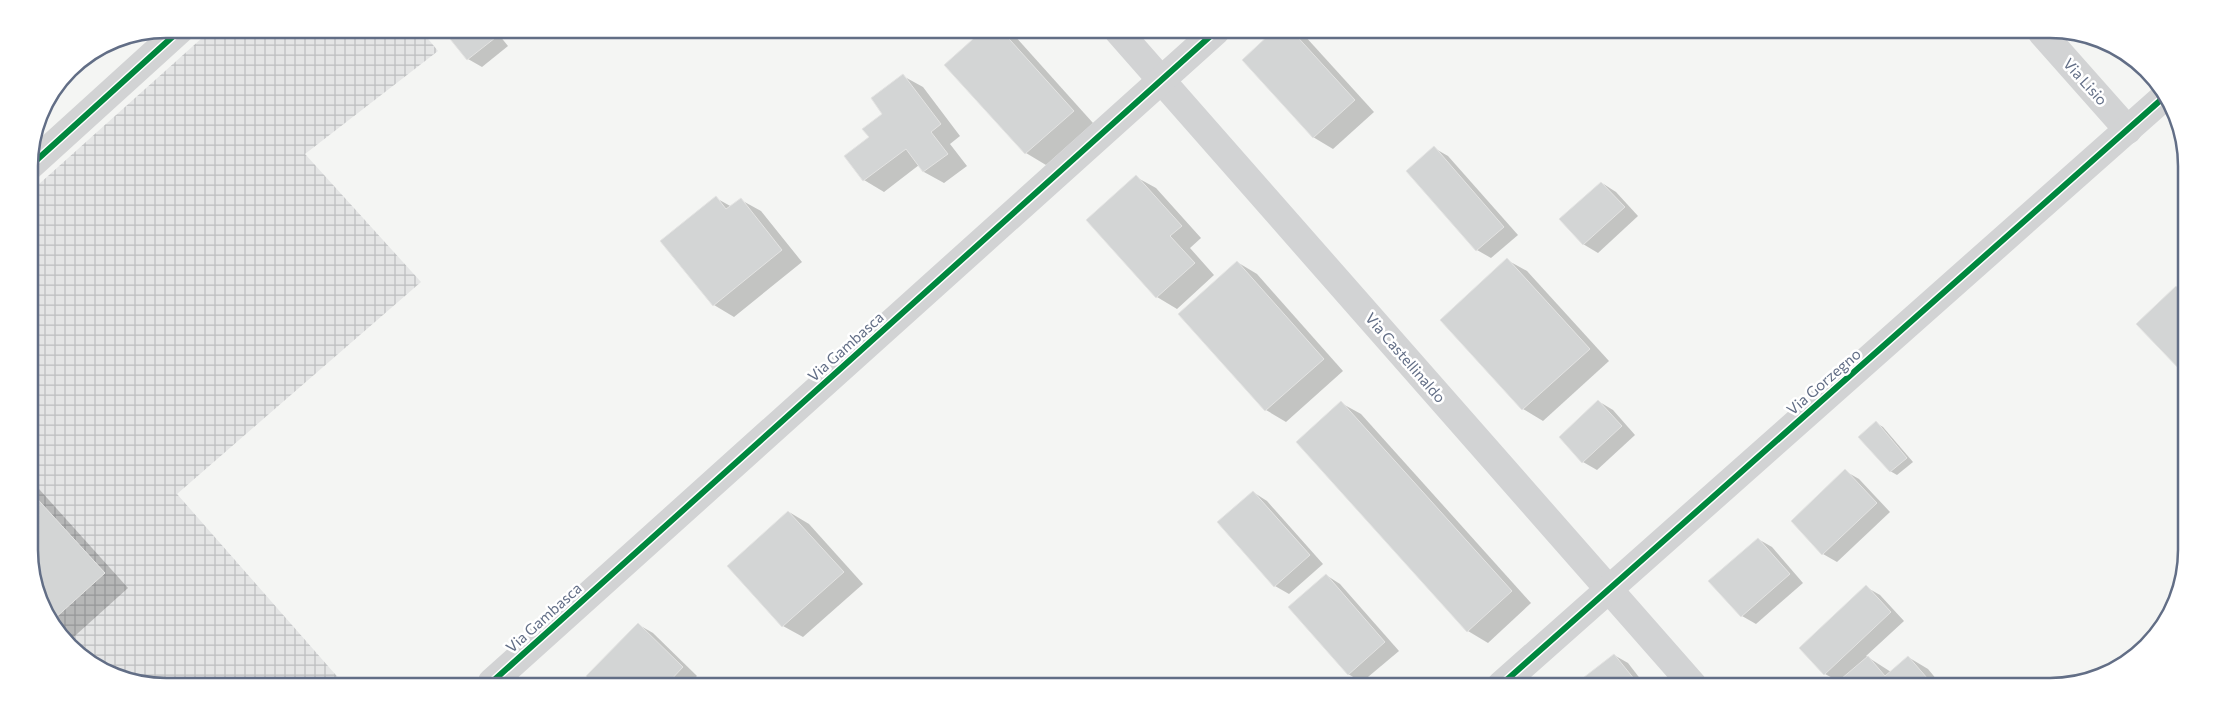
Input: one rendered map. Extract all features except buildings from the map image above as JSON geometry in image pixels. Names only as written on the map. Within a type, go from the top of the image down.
[{"type":"street","points":[[38,159],[172,38]]},
{"type":"street","name":"Via Castellinaldo","points":[[1124,38],[1686,677]]},
{"type":"street","name":"Via Gambasca","points":[[497,678],[1208,38]]},
{"type":"street","name":"Via Lisio","points":[[2046,38],[2128,130]]},
{"type":"street","name":"Via Gorzegno","points":[[1510,677],[2159,101]]},
{"type":"shaded area","points":[[202,38],[427,38],[438,51],[305,154],[421,282],[177,494],[338,678],[166,678],[132,673],[117,668],[94,656],[69,634],[59,621],[44,591],[38,558],[38,185]]},
{"type":"cycle path","points":[[38,159],[171,38]]},
{"type":"cycle path","points":[[497,678],[1208,38]]},
{"type":"cycle path","points":[[1510,677],[2159,101]]}]
